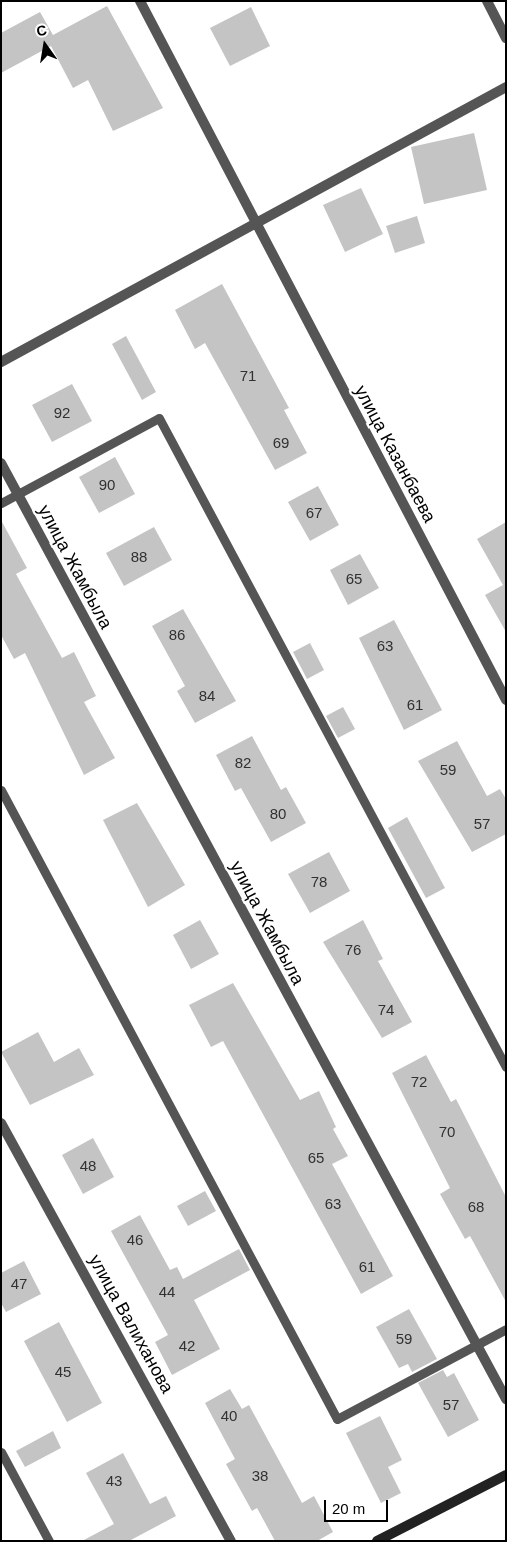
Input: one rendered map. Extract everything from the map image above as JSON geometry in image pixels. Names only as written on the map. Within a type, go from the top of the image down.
[{"type":"main road","points":[[377,1541],[506,1475]]},
{"type":"street","name":"улица Казанбаева","points":[[140,1],[506,700]]},
{"type":"street","points":[[487,1],[506,38]]},
{"type":"street","points":[[1,362],[506,87]]},
{"type":"street","name":"улица Жамбыла","points":[[1,463],[506,1399]]},
{"type":"street","name":"улица Валиханова","points":[[1,1123],[231,1541]]},
{"type":"lane","points":[[1,503],[160,418],[506,1066]]},
{"type":"lane","points":[[1,790],[337,1419],[506,1329]]},
{"type":"lane","points":[[1,1452],[49,1541]]},
{"type":"building","points":[[107,6],[163,108],[113,131],[88,80],[73,88],[51,46],[1,73],[1,33],[40,12],[53,35]]},
{"type":"building","points":[[251,7],[270,46],[230,66],[210,28]]},
{"type":"building","points":[[474,133],[487,190],[424,204],[411,147]]},
{"type":"building","points":[[361,188],[383,234],[345,252],[323,205]]},
{"type":"building","points":[[417,216],[425,243],[395,253],[386,226]]},
{"type":"building","points":[[222,284],[289,408],[284,410],[307,453],[275,470],[205,343],[195,349],[175,310]]},
{"type":"building","points":[[126,336],[156,392],[142,400],[112,344]]},
{"type":"building","points":[[72,384],[92,421],[52,442],[32,405]]},
{"type":"building","points":[[115,457],[135,494],[99,513],[79,477]]},
{"type":"building","points":[[318,486],[339,525],[310,541],[288,502]]},
{"type":"building","points":[[1,520],[27,568],[16,574],[62,658],[74,652],[96,696],[84,702],[115,758],[84,775],[25,653],[14,659],[1,635]]},
{"type":"building","points":[[506,522],[506,632],[485,595],[503,585],[477,539]]},
{"type":"building","points":[[154,527],[172,560],[124,586],[106,553]]},
{"type":"building","points":[[360,554],[379,588],[348,605],[330,570]]},
{"type":"building","points":[[183,609],[236,701],[195,723],[177,691],[185,686],[152,626]]},
{"type":"building","points":[[394,620],[442,710],[404,730],[359,638]]},
{"type":"building","points":[[310,643],[324,670],[307,679],[293,652]]},
{"type":"building","points":[[343,707],[355,729],[338,738],[326,716]]},
{"type":"building","points":[[252,736],[281,790],[286,787],[306,823],[271,842],[241,788],[235,791],[216,755]]},
{"type":"building","points":[[457,741],[487,796],[500,789],[506,799],[506,834],[472,852],[418,761]]},
{"type":"building","points":[[137,803],[185,885],[148,907],[103,820]]},
{"type":"building","points":[[407,817],[445,888],[426,898],[388,828]]},
{"type":"building","points":[[329,852],[350,891],[310,913],[288,874]]},
{"type":"building","points":[[200,920],[219,954],[191,969],[173,935]]},
{"type":"building","points":[[363,920],[383,959],[378,961],[412,1022],[382,1038],[323,942]]},
{"type":"building","points":[[233,983],[300,1100],[319,1091],[336,1127],[333,1129],[348,1156],[332,1164],[393,1276],[361,1294],[223,1041],[211,1047],[189,1005]]},
{"type":"building","points":[[38,1032],[54,1062],[79,1048],[94,1075],[30,1105],[1,1052]]},
{"type":"building","points":[[426,1055],[451,1102],[456,1099],[506,1197],[506,1302],[470,1236],[465,1239],[440,1194],[450,1188],[392,1073]]},
{"type":"building","points":[[93,1138],[114,1177],[83,1194],[62,1155]]},
{"type":"building","points":[[205,1191],[216,1211],[188,1226],[177,1206]]},
{"type":"building","points":[[140,1215],[170,1270],[177,1267],[183,1279],[239,1249],[250,1270],[194,1300],[220,1349],[172,1375],[155,1342],[168,1335],[111,1231]]},
{"type":"building","points":[[24,1261],[41,1294],[6,1312],[1,1303],[1,1273]]},
{"type":"building","points":[[409,1309],[437,1359],[412,1372],[408,1364],[399,1368],[376,1327]]},
{"type":"building","points":[[59,1322],[102,1403],[67,1422],[24,1341]]},
{"type":"building","points":[[443,1370],[447,1377],[454,1373],[479,1420],[448,1437],[418,1383]]},
{"type":"building","points":[[230,1389],[242,1409],[249,1405],[302,1503],[314,1496],[333,1532],[317,1541],[275,1541],[257,1508],[252,1511],[226,1464],[235,1459],[205,1403]]},
{"type":"building","points":[[380,1416],[402,1460],[388,1467],[401,1493],[381,1503],[346,1433]]},
{"type":"building","points":[[53,1431],[61,1448],[25,1467],[16,1451]]},
{"type":"building","points":[[123,1453],[150,1504],[166,1496],[176,1516],[129,1541],[82,1541],[114,1524],[86,1473]]}]
